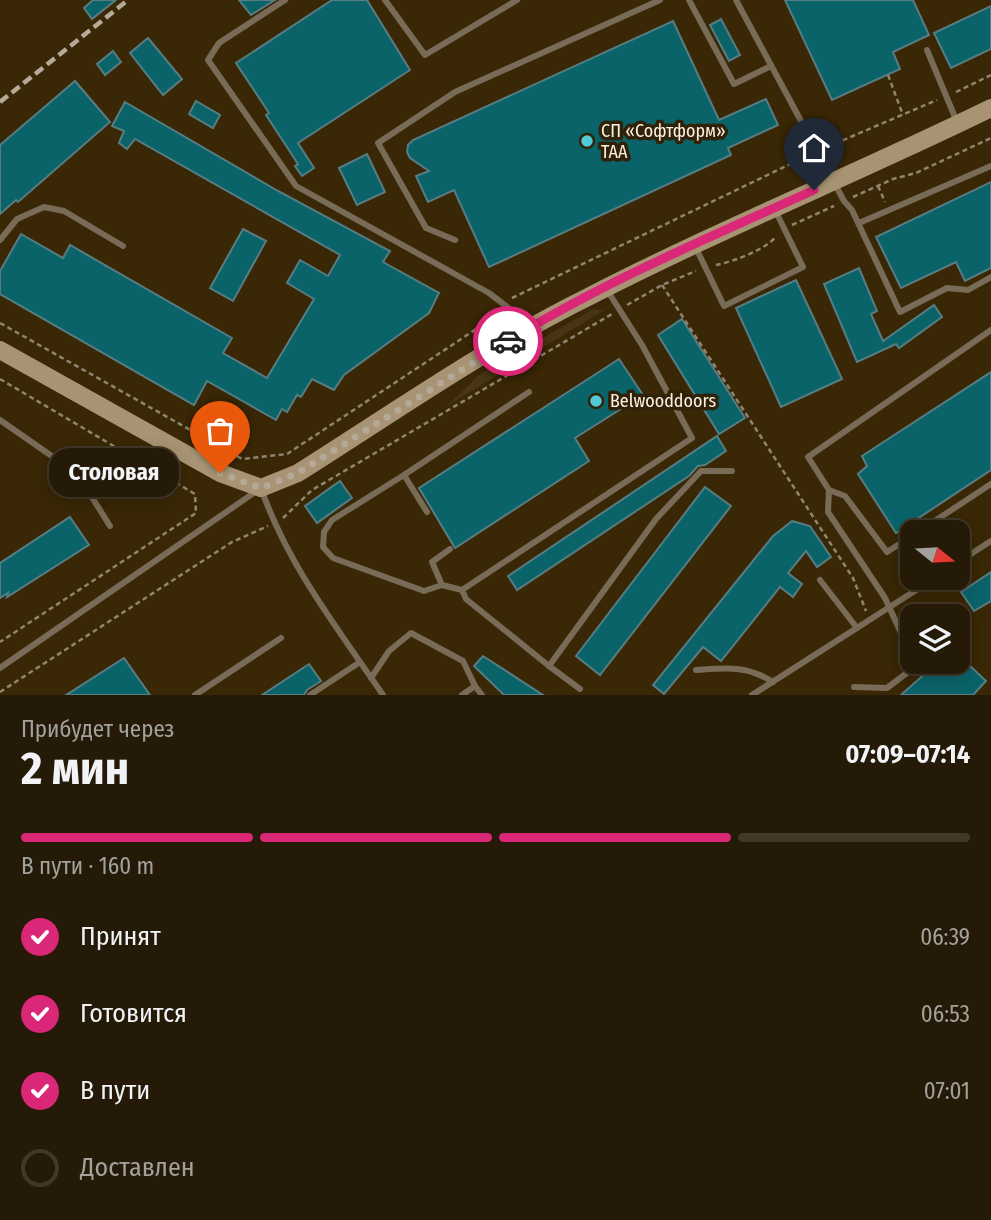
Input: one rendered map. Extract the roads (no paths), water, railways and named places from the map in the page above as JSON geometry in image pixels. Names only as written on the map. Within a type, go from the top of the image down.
[{"type":"main road","points":[[0,350],[220,473],[261,488],[298,473],[532,326],[694,245],[991,108]]},
{"type":"lane","points":[[285,0],[219,43],[208,60],[296,186],[489,293],[532,326]]},
{"type":"lane","points":[[386,0],[425,55],[517,0]]},
{"type":"lane","points":[[455,240],[426,228],[378,143],[455,92],[660,0]]},
{"type":"lane","points":[[689,0],[734,84],[772,66]]},
{"type":"lane","points":[[736,0],[844,201],[859,223],[900,312],[947,288],[968,290],[991,277]]},
{"type":"lane","points":[[927,50],[958,124]]},
{"type":"lane","points":[[859,223],[991,166]]},
{"type":"lane","points":[[0,240],[17,219],[44,207],[64,211],[123,246]]},
{"type":"lane","points":[[694,245],[724,306],[803,267],[774,208]]},
{"type":"lane","points":[[529,392],[332,520],[324,532],[323,547],[333,558],[424,591],[442,585],[462,590],[692,438],[642,345],[606,288]]},
{"type":"lane","points":[[900,544],[887,552],[845,496],[830,490],[808,457],[991,330]]},
{"type":"lane","points":[[0,420],[69,468],[83,483],[110,526]]},
{"type":"lane","points":[[549,666],[656,519],[702,471],[732,471]]},
{"type":"lane","points":[[404,475],[427,512]]},
{"type":"lane","points":[[936,520],[991,484]]},
{"type":"lane","points":[[0,668],[261,488],[273,524],[323,607],[383,695]]},
{"type":"lane","points":[[830,490],[828,512],[889,607],[900,631]]},
{"type":"lane","points":[[970,555],[991,541]]},
{"type":"lane","points":[[442,585],[432,562],[450,549]]},
{"type":"lane","points":[[820,580],[857,628]]},
{"type":"lane","points":[[462,590],[466,599],[580,689]]},
{"type":"lane","points":[[752,695],[761,693],[773,682],[916,590]]},
{"type":"lane","points":[[372,678],[389,651],[411,633],[463,661],[482,695]]},
{"type":"lane","points":[[195,695],[281,638]]},
{"type":"lane","points":[[310,695],[360,662]]},
{"type":"lane","points":[[696,670],[733,667],[756,671],[773,682]]},
{"type":"lane","points":[[854,687],[887,688],[905,674]]},
{"type":"lane","points":[[462,695],[475,686]]},
{"type":"railway","points":[[0,102],[128,0]]},
{"type":"place","name":"СП «Софтформ» ТАА","points":[[587,141]]},
{"type":"place","name":"Belwooddoors","points":[[596,401]]},
{"type":"place","name":"Столовая","points":[[220,473]]}]
